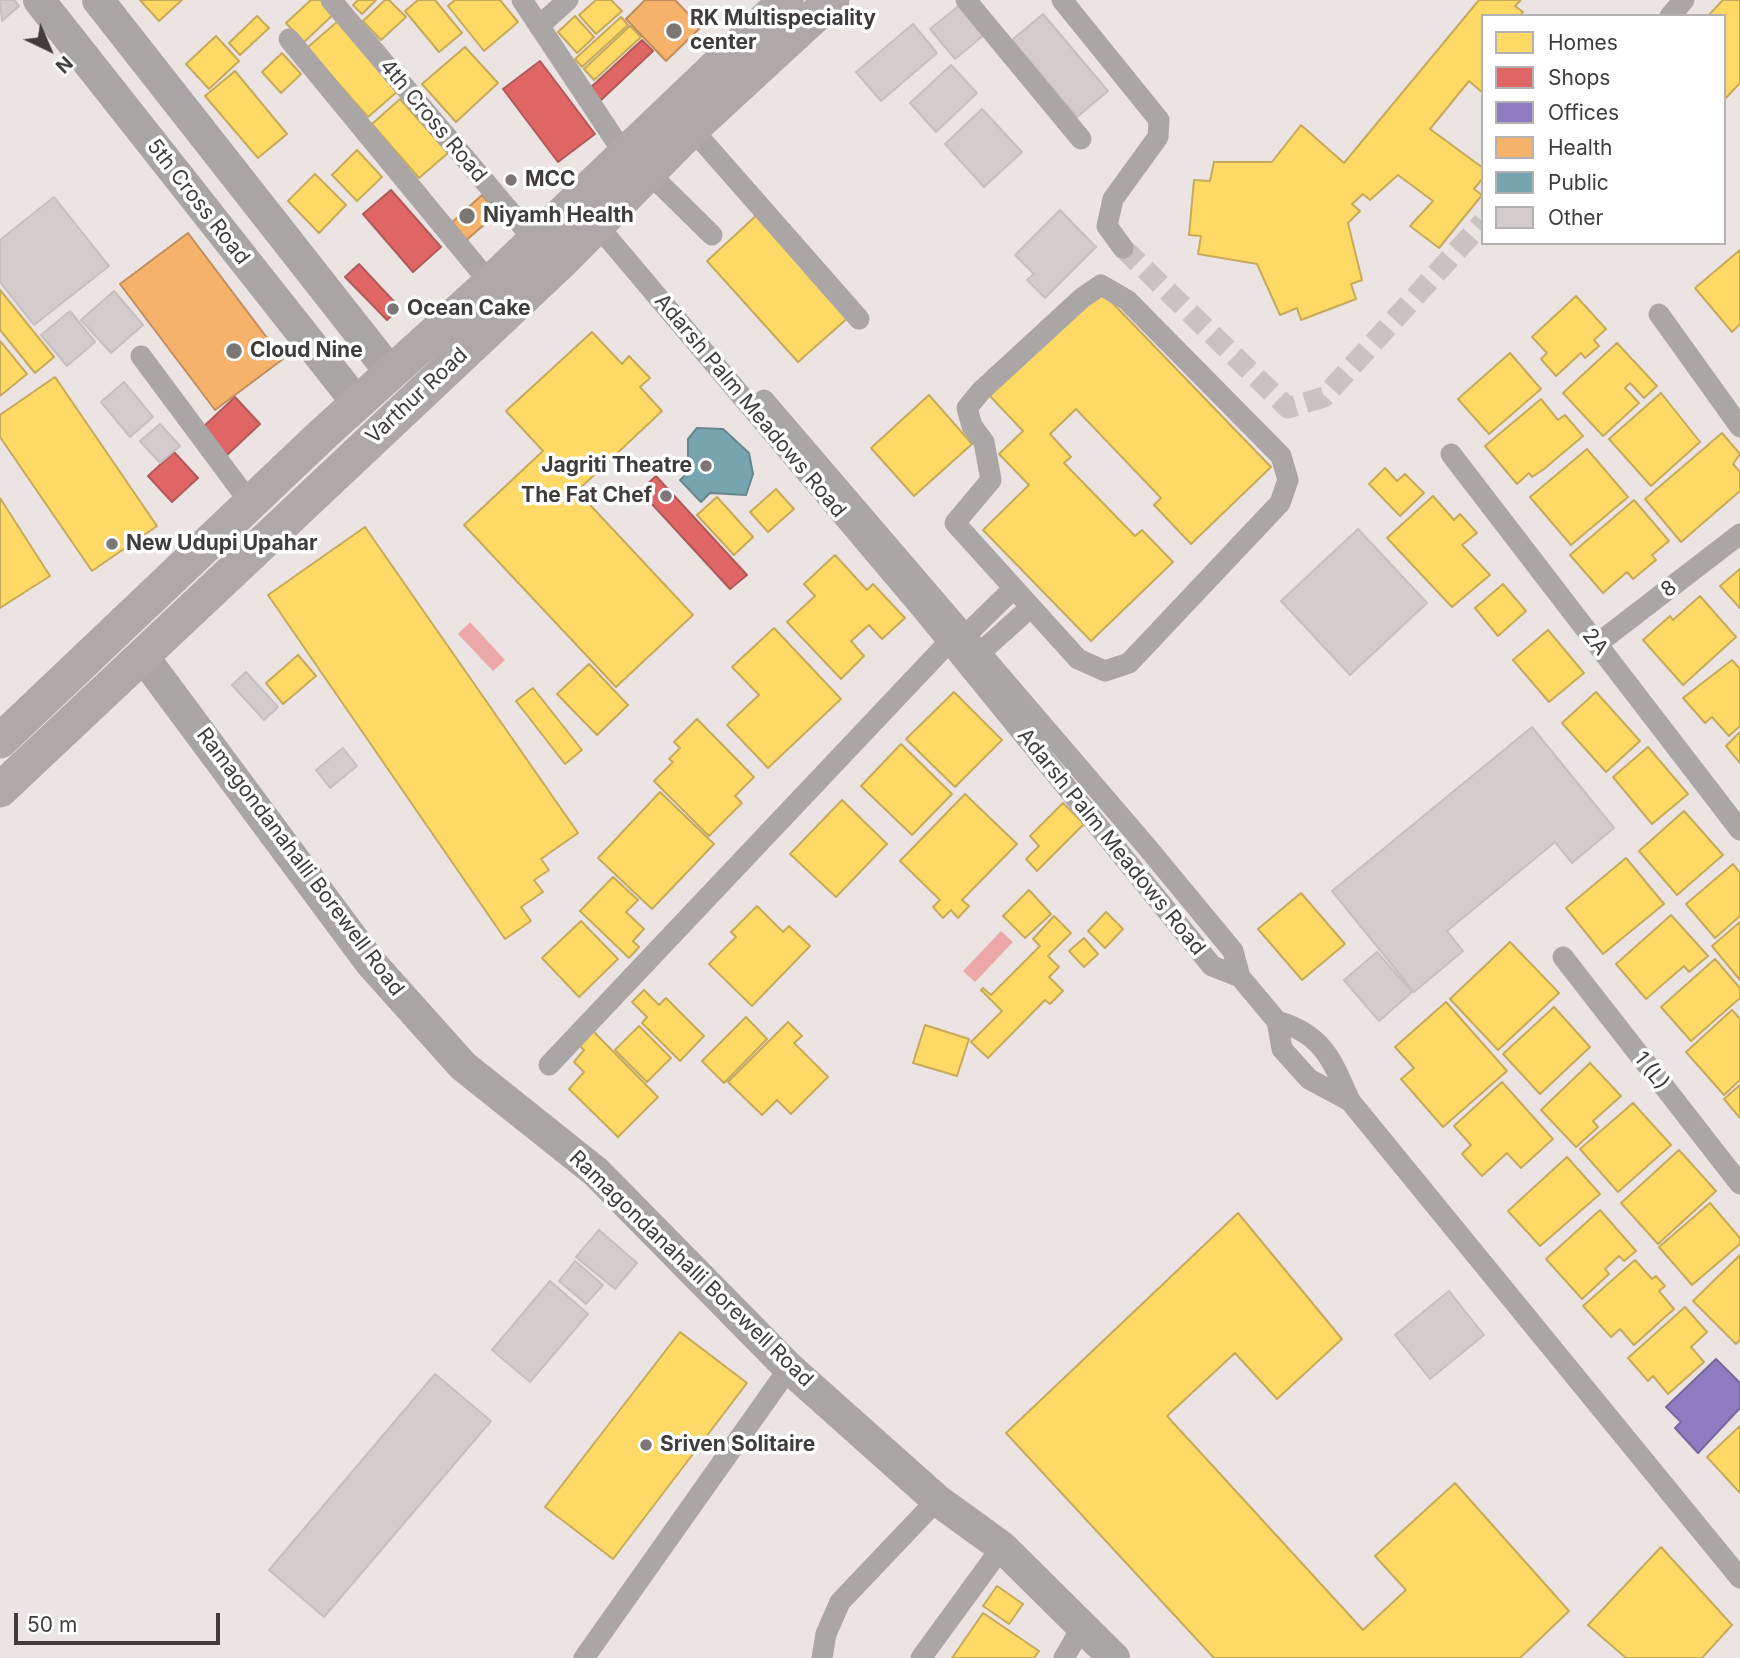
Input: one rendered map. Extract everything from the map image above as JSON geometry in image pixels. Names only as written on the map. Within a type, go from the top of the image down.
[{"type":"main road","name":"Varthur Road","points":[[0,741],[535,241],[589,208],[692,129],[712,90],[786,0]]},
{"type":"main road","name":"Varthur Road","points":[[0,790],[562,261],[589,208],[623,152],[712,90],[832,0]]},
{"type":"street","name":"5th Cross Road","points":[[39,0],[358,404]]},
{"type":"street","points":[[99,0],[391,373]]},
{"type":"street","name":"4th Cross Road","points":[[331,0],[535,241]]},
{"type":"street","points":[[522,0],[623,152]]},
{"type":"street","points":[[539,26],[568,0]]},
{"type":"street","points":[[966,0],[1081,139]]},
{"type":"street","points":[[1062,0],[1159,120],[1158,138],[1113,199],[1107,226],[1123,248]]},
{"type":"street","points":[[1672,14],[1684,0]]},
{"type":"street","points":[[289,38],[490,283]]},
{"type":"street","points":[[692,129],[859,319]]},
{"type":"street","points":[[659,183],[712,235]]},
{"type":"street","name":"Adarsh Palm Meadows Road","points":[[589,208],[958,639],[1212,966],[1240,977]]},
{"type":"street","points":[[1101,285],[1127,300],[1281,456],[1288,480],[1280,503],[1129,663],[1105,671],[1078,659],[1031,607],[955,523],[991,480],[984,442],[972,426],[967,408],[991,382],[1082,298],[1101,285]]},
{"type":"street","points":[[1658,314],[1740,427]]},
{"type":"street","points":[[141,356],[251,504]]},
{"type":"street","name":"2A","points":[[1451,454],[1740,830]]},
{"type":"street","name":"8","points":[[1597,645],[1740,534]]},
{"type":"street","points":[[549,1065],[958,639],[1014,588]]},
{"type":"street","points":[[982,651],[1031,607]]},
{"type":"street","name":"Adarsh Palm Meadows Road","points":[[958,639],[982,651],[1233,951],[1240,977]]},
{"type":"street","name":"Ramagondanahalli Borewell Road","points":[[142,655],[370,962],[463,1066],[596,1172],[789,1368],[937,1500],[1002,1548],[1114,1658]]},
{"type":"street","name":"1 (L)","points":[[1563,957],[1740,1184]]},
{"type":"street","points":[[1240,977],[1277,1021],[1282,1049],[1309,1079],[1350,1101]]},
{"type":"street","points":[[1277,1021],[1303,1028],[1331,1059],[1350,1101],[1740,1577]]},
{"type":"street","points":[[584,1658],[789,1368]]},
{"type":"street","points":[[822,1658],[826,1634],[841,1602],[937,1500]]},
{"type":"street","points":[[920,1658],[1002,1548]]},
{"type":"street","points":[[1064,1658],[1083,1625]]},
{"type":"shaded area","points":[[470,622],[505,660],[493,671],[458,634]]},
{"type":"shaded area","points":[[1001,931],[1013,942],[975,982],[963,971]]},
{"type":"building: Homes","points":[[140,0],[182,0],[159,21]]},
{"type":"building: Homes","points":[[311,0],[325,0],[336,12],[304,42],[286,23]]},
{"type":"building: Homes","points":[[358,0],[376,0],[362,14],[353,5]]},
{"type":"building: Homes","points":[[385,0],[389,0],[406,17],[381,40],[363,21]]},
{"type":"building: Homes","points":[[418,0],[435,0],[462,33],[439,52],[405,11]]},
{"type":"building: Homes","points":[[455,0],[500,0],[518,22],[484,51],[448,6]]},
{"type":"building: Homes","points":[[596,0],[611,0],[622,11],[596,34],[579,15]]},
{"type":"building: Homes","points":[[1479,0],[1521,0],[1515,6],[1523,12],[1522,14],[1481,14],[1481,91],[1469,81],[1430,129],[1481,167],[1481,180],[1474,189],[1481,196],[1439,248],[1410,226],[1433,201],[1398,175],[1370,200],[1363,194],[1352,204],[1360,211],[1348,223],[1362,280],[1351,284],[1356,299],[1301,320],[1297,308],[1280,315],[1257,264],[1198,254],[1201,236],[1189,235],[1194,180],[1210,181],[1214,162],[1272,162],[1301,125],[1344,163]]},
{"type":"building: Homes","points":[[1723,0],[1740,0],[1740,83],[1726,98],[1726,14],[1710,14]]},
{"type":"building: Homes","points":[[257,16],[269,28],[240,55],[229,43]]},
{"type":"building: Homes","points":[[575,16],[594,37],[577,53],[558,32]]},
{"type":"building: Homes","points":[[621,17],[628,25],[582,67],[575,59]]},
{"type":"building: Homes","points":[[338,21],[399,90],[368,117],[307,48]]},
{"type":"building: Homes","points":[[630,26],[641,37],[594,80],[584,69]]},
{"type":"building: Homes","points":[[216,36],[239,61],[209,89],[186,64]]},
{"type":"building: Homes","points":[[465,47],[498,83],[456,122],[422,84]]},
{"type":"building: Homes","points":[[282,53],[301,74],[281,93],[262,72]]},
{"type":"building: Homes","points":[[235,71],[287,134],[258,158],[205,96]]},
{"type":"building: Homes","points":[[400,99],[448,153],[419,178],[372,124]]},
{"type":"building: Homes","points":[[357,150],[382,177],[357,201],[332,175]]},
{"type":"building: Homes","points":[[315,174],[346,205],[319,233],[288,201]]},
{"type":"building: Homes","points":[[758,214],[850,316],[798,362],[707,261]]},
{"type":"building: Homes","points":[[1740,250],[1740,324],[1732,332],[1695,288]]},
{"type":"building: Homes","points":[[1099,289],[1271,467],[1191,544],[1154,505],[1161,498],[1076,409],[1050,434],[1071,457],[1064,463],[1135,536],[1142,530],[1173,562],[1091,641],[983,530],[1029,485],[999,454],[1023,431],[989,395]]},
{"type":"building: Homes","points":[[0,290],[54,357],[35,373],[0,330]]},
{"type":"building: Homes","points":[[1576,296],[1606,329],[1594,340],[1599,346],[1585,358],[1581,353],[1556,376],[1541,359],[1547,353],[1532,337]]},
{"type":"building: Homes","points":[[592,332],[622,364],[629,356],[650,378],[640,387],[662,411],[577,491],[693,615],[616,687],[464,525],[543,451],[506,411]]},
{"type":"building: Homes","points":[[0,341],[27,374],[0,396]]},
{"type":"building: Homes","points":[[1617,343],[1657,386],[1644,398],[1630,383],[1625,388],[1639,403],[1603,436],[1563,393]]},
{"type":"building: Homes","points":[[1510,353],[1541,389],[1489,434],[1458,399]]},
{"type":"building: Homes","points":[[55,377],[157,526],[92,571],[0,437],[0,415]]},
{"type":"building: Homes","points":[[1661,393],[1700,442],[1651,486],[1609,439]]},
{"type":"building: Homes","points":[[929,395],[972,444],[914,496],[871,448]]},
{"type":"building: Homes","points":[[1541,399],[1558,420],[1565,415],[1583,436],[1544,469],[1532,477],[1529,473],[1517,484],[1485,446]]},
{"type":"building: Homes","points":[[1722,433],[1740,454],[1733,464],[1740,472],[1740,491],[1681,542],[1645,499]]},
{"type":"building: Homes","points":[[1587,449],[1628,497],[1571,545],[1530,497]]},
{"type":"building: Homes","points":[[1385,468],[1397,481],[1405,474],[1424,493],[1400,516],[1369,484]]},
{"type":"building: Homes","points":[[776,489],[794,509],[768,532],[750,512]]},
{"type":"building: Homes","points":[[1433,496],[1454,520],[1460,514],[1477,533],[1462,545],[1490,575],[1452,607],[1387,538]]},
{"type":"building: Homes","points":[[717,497],[753,537],[734,555],[697,515]]},
{"type":"building: Homes","points":[[0,498],[50,576],[0,608]]},
{"type":"building: Homes","points":[[1634,500],[1669,541],[1652,555],[1656,560],[1633,579],[1627,572],[1603,593],[1570,555]]},
{"type":"building: Homes","points":[[365,527],[578,833],[541,859],[549,870],[534,880],[543,892],[521,907],[531,921],[505,939],[268,595]]},
{"type":"building: Homes","points":[[835,555],[867,590],[873,584],[905,618],[882,639],[869,625],[851,641],[864,656],[841,679],[787,622],[815,596],[804,584]]},
{"type":"building: Homes","points":[[1740,569],[1740,608],[1720,586]]},
{"type":"building: Homes","points":[[1503,584],[1526,611],[1498,636],[1475,608]]},
{"type":"building: Homes","points":[[1700,596],[1736,637],[1683,685],[1643,640],[1670,616],[1673,620]]},
{"type":"building: Homes","points":[[774,628],[841,699],[768,768],[727,725],[759,695],[732,667]]},
{"type":"building: Homes","points":[[1548,630],[1584,673],[1549,702],[1513,660]]},
{"type":"building: Homes","points":[[298,655],[316,676],[283,704],[266,683]]},
{"type":"building: Homes","points":[[1732,660],[1740,669],[1740,726],[1729,736],[1712,717],[1705,723],[1683,698]]},
{"type":"building: Homes","points":[[589,664],[628,705],[597,735],[557,694]]},
{"type":"building: Homes","points":[[533,688],[582,750],[565,764],[516,701]]},
{"type":"building: Homes","points":[[954,692],[1002,740],[955,787],[906,739]]},
{"type":"building: Homes","points":[[1596,692],[1640,741],[1606,772],[1562,723]]},
{"type":"building: Homes","points":[[697,719],[754,777],[735,796],[742,803],[709,836],[654,781],[673,762],[669,759],[680,748],[674,742]]},
{"type":"building: Homes","points":[[1740,732],[1740,763],[1726,746]]},
{"type":"building: Homes","points":[[901,744],[952,794],[912,835],[861,786]]},
{"type":"building: Homes","points":[[1648,747],[1688,794],[1652,824],[1613,777]]},
{"type":"building: Homes","points":[[660,792],[714,844],[652,909],[598,858]]},
{"type":"building: Homes","points":[[965,794],[1017,844],[962,900],[969,906],[958,918],[951,910],[943,918],[933,907],[940,900],[900,861]]},
{"type":"building: Homes","points":[[842,800],[887,844],[836,897],[790,854]]},
{"type":"building: Homes","points":[[1063,803],[1084,824],[1037,871],[1026,859],[1039,846],[1030,836]]},
{"type":"building: Homes","points":[[1684,811],[1723,855],[1677,895],[1639,851]]},
{"type":"building: Homes","points":[[1626,858],[1664,904],[1603,954],[1566,908]]},
{"type":"building: Homes","points":[[1733,864],[1740,873],[1740,916],[1715,938],[1686,904]]},
{"type":"building: Homes","points":[[613,877],[638,900],[626,912],[644,929],[633,941],[639,947],[629,958],[580,911]]},
{"type":"building: Homes","points":[[1029,890],[1051,914],[1025,938],[1003,916]]},
{"type":"building: Homes","points":[[1301,893],[1345,944],[1302,980],[1258,929]]},
{"type":"building: Homes","points":[[757,906],[783,932],[789,926],[810,946],[752,1006],[709,964],[736,937],[731,932]]},
{"type":"building: Homes","points":[[1106,912],[1123,929],[1105,948],[1088,931]]},
{"type":"building: Homes","points":[[1671,915],[1708,956],[1689,972],[1684,966],[1646,999],[1616,964]]},
{"type":"building: Homes","points":[[1054,916],[1071,933],[1048,956],[1059,967],[1049,977],[1063,991],[1050,1004],[1045,1000],[988,1058],[971,1042],[1002,1011],[981,990],[983,988],[991,995],[1040,946],[1033,939]]},
{"type":"building: Homes","points":[[581,921],[618,959],[579,997],[542,958]]},
{"type":"building: Homes","points":[[1740,922],[1740,980],[1712,946]]},
{"type":"building: Homes","points":[[1084,938],[1098,954],[1084,967],[1069,951]]},
{"type":"building: Homes","points":[[1510,942],[1559,993],[1498,1050],[1450,999]]},
{"type":"building: Homes","points":[[1715,959],[1740,988],[1740,998],[1691,1041],[1661,1007]]},
{"type":"building: Homes","points":[[644,990],[659,1005],[666,998],[704,1036],[680,1061],[642,1023],[647,1017],[632,1002]]},
{"type":"building: Homes","points":[[1446,1002],[1507,1071],[1443,1127],[1401,1079],[1414,1068],[1395,1047]]},
{"type":"building: Homes","points":[[1554,1007],[1590,1047],[1540,1094],[1503,1054]]},
{"type":"building: Homes","points":[[1732,1010],[1740,1019],[1740,1080],[1724,1095],[1686,1052]]},
{"type":"building: Homes","points":[[746,1017],[767,1039],[724,1083],[702,1061]]},
{"type":"building: Homes","points":[[788,1022],[802,1036],[794,1043],[828,1077],[791,1114],[777,1100],[762,1115],[728,1082]]},
{"type":"building: Homes","points":[[925,1025],[969,1039],[957,1076],[913,1063]]},
{"type":"building: Homes","points":[[639,1026],[671,1058],[647,1082],[615,1050]]},
{"type":"building: Homes","points":[[592,1030],[658,1097],[618,1137],[569,1089],[584,1072],[574,1062],[584,1050],[579,1045]]},
{"type":"building: Homes","points":[[1590,1063],[1621,1096],[1593,1121],[1598,1127],[1576,1147],[1541,1110]]},
{"type":"building: Homes","points":[[1502,1082],[1553,1139],[1521,1168],[1507,1153],[1482,1176],[1462,1154],[1471,1145],[1454,1126]]},
{"type":"building: Homes","points":[[1740,1085],[1740,1118],[1724,1099]]},
{"type":"building: Homes","points":[[1633,1103],[1671,1145],[1618,1192],[1580,1149]]},
{"type":"building: Homes","points":[[1679,1150],[1716,1191],[1658,1244],[1621,1203]]},
{"type":"building: Homes","points":[[1567,1157],[1600,1194],[1540,1246],[1508,1211]]},
{"type":"building: Homes","points":[[1710,1203],[1740,1238],[1740,1244],[1692,1285],[1659,1247]]},
{"type":"building: Homes","points":[[1600,1210],[1636,1251],[1624,1261],[1619,1256],[1605,1269],[1609,1274],[1582,1299],[1546,1259]]},
{"type":"building: Homes","points":[[1238,1213],[1342,1339],[1277,1399],[1235,1353],[1167,1416],[1363,1630],[1406,1590],[1375,1556],[1455,1483],[1569,1611],[1520,1658],[1214,1658],[1006,1433]]},
{"type":"building: Homes","points":[[1740,1255],[1740,1340],[1736,1344],[1693,1301]]},
{"type":"building: Homes","points":[[1635,1260],[1652,1279],[1656,1276],[1665,1286],[1659,1291],[1674,1309],[1634,1345],[1620,1329],[1611,1337],[1583,1306]]},
{"type":"building: Homes","points":[[1685,1307],[1707,1332],[1691,1347],[1704,1362],[1668,1394],[1653,1376],[1648,1381],[1628,1358]]},
{"type":"building: Homes","name":"Sriven Solitaire","points":[[680,1332],[747,1383],[613,1559],[545,1507]]},
{"type":"building: Homes","points":[[1740,1426],[1740,1493],[1707,1457]]},
{"type":"building: Homes","points":[[1661,1547],[1732,1625],[1702,1658],[1626,1658],[1588,1625]]},
{"type":"building: Homes","points":[[997,1586],[1023,1604],[1009,1624],[983,1606]]},
{"type":"building: Homes","points":[[983,1613],[1039,1651],[1034,1658],[952,1658]]},
{"type":"building: Shops","points":[[642,40],[653,51],[600,101],[589,89]]},
{"type":"building: Shops","points":[[540,61],[595,134],[558,162],[503,89]]},
{"type":"building: Shops","points":[[391,190],[441,247],[413,272],[363,214]]},
{"type":"building: Shops","points":[[359,264],[400,308],[387,320],[345,277]]},
{"type":"building: Shops","points":[[235,397],[260,424],[226,456],[201,429]]},
{"type":"building: Shops","points":[[174,452],[198,478],[172,502],[148,476]]},
{"type":"building: Shops","points":[[656,476],[747,575],[730,589],[640,491]]},
{"type":"building: Offices","points":[[1716,1359],[1740,1383],[1740,1408],[1698,1453],[1675,1428],[1681,1422],[1666,1407]]},
{"type":"building: Health","points":[[645,0],[675,0],[701,27],[666,61],[626,19]]},
{"type":"building: Health","points":[[482,195],[498,213],[464,242],[449,225]]},
{"type":"building: Health","points":[[188,233],[283,359],[215,410],[120,284]]},
{"type":"building: Public","points":[[697,428],[723,429],[749,453],[753,474],[746,495],[710,493],[701,502],[680,480],[692,469],[688,461],[688,439]]},
{"type":"building: Other","points":[[0,0],[14,0],[19,6],[2,21]]},
{"type":"building: Other","points":[[960,5],[984,35],[955,59],[930,29]]},
{"type":"building: Other","points":[[1043,14],[1108,91],[1077,117],[1012,40]]},
{"type":"building: Other","points":[[913,24],[937,53],[881,101],[856,72]]},
{"type":"building: Other","points":[[951,65],[977,93],[936,132],[910,103]]},
{"type":"building: Other","points":[[982,109],[1022,152],[984,187],[945,144]]},
{"type":"building: Other","points":[[54,197],[109,266],[34,325],[0,282],[0,240]]},
{"type":"building: Other","points":[[1060,210],[1096,247],[1045,298],[1027,280],[1034,274],[1015,255]]},
{"type":"building: Other","points":[[114,291],[143,325],[111,353],[81,320]]},
{"type":"building: Other","points":[[70,311],[95,342],[67,366],[41,335]]},
{"type":"building: Other","points":[[124,382],[153,417],[130,437],[101,402]]},
{"type":"building: Other","points":[[160,424],[180,446],[160,463],[140,441]]},
{"type":"building: Other","points":[[1358,529],[1427,603],[1350,675],[1281,601]]},
{"type":"building: Other","points":[[246,672],[278,707],[264,720],[232,685]]},
{"type":"building: Other","points":[[1532,727],[1614,828],[1572,863],[1555,842],[1447,931],[1463,951],[1414,992],[1332,891]]},
{"type":"building: Other","points":[[343,748],[357,766],[330,788],[316,770]]},
{"type":"building: Other","points":[[1377,952],[1412,992],[1379,1021],[1344,980]]},
{"type":"building: Other","points":[[599,1230],[637,1263],[615,1289],[576,1257]]},
{"type":"building: Other","points":[[575,1261],[603,1285],[586,1304],[559,1281]]},
{"type":"building: Other","points":[[550,1281],[588,1314],[530,1382],[492,1350]]},
{"type":"building: Other","points":[[1449,1291],[1484,1335],[1430,1379],[1395,1335]]},
{"type":"building: Other","points":[[435,1374],[491,1421],[324,1617],[269,1570]]},
{"type":"tunnel","points":[[1123,248],[1288,408],[1324,397],[1481,224]]},
{"type":"place","name":"RK Multispeciality center","points":[[674,31]]},
{"type":"place","name":"MCC","points":[[511,180]]},
{"type":"place","name":"Niyamh Health","points":[[467,216]]},
{"type":"place","name":"Ocean Cake","points":[[393,309]]},
{"type":"place","name":"Cloud Nine","points":[[234,351]]},
{"type":"place","name":"Jagriti Theatre","points":[[706,466]]},
{"type":"place","name":"The Fat Chef","points":[[666,496]]},
{"type":"place","name":"New Udupi Upahar","points":[[112,544]]},
{"type":"place","name":"Sriven Solitaire","points":[[646,1445]]}]
